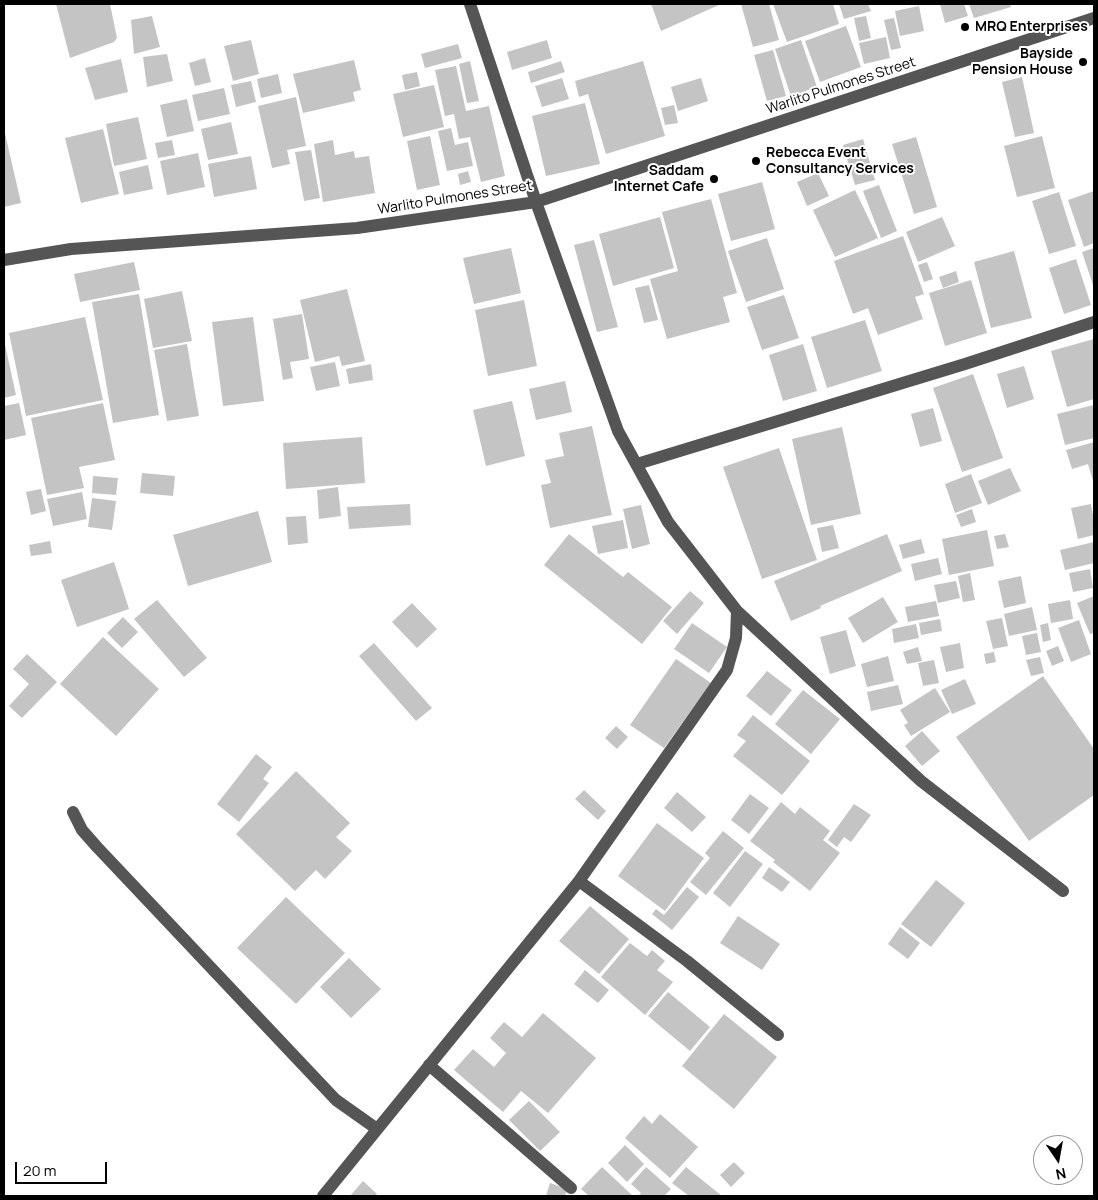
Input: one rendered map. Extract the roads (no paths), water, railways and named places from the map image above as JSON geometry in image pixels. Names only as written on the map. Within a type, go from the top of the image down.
[{"type":"street","points":[[470,4],[536,202],[618,431],[668,522],[737,611],[921,781],[1063,891]]},
{"type":"street","name":"Warlito Pulmones Street","points":[[4,260],[72,248],[357,228],[536,202],[1094,18]]},
{"type":"street","points":[[637,464],[965,364],[1094,322]]},
{"type":"street","points":[[323,1196],[578,881],[727,670],[736,638],[737,611]]},
{"type":"street","points":[[73,812],[82,830],[336,1100],[377,1129]]},
{"type":"street","points":[[578,881],[687,961],[778,1035]]},
{"type":"street","points":[[429,1065],[571,1188]]},
{"type":"place","name":"MRQ Enterprises","points":[[965,27]]},
{"type":"place","name":"Bayside Pension House","points":[[1083,62]]},
{"type":"place","name":"Rebecca Event Consultancy Services","points":[[756,161]]},
{"type":"place","name":"Saddam Internet Cafe","points":[[714,179]]}]
